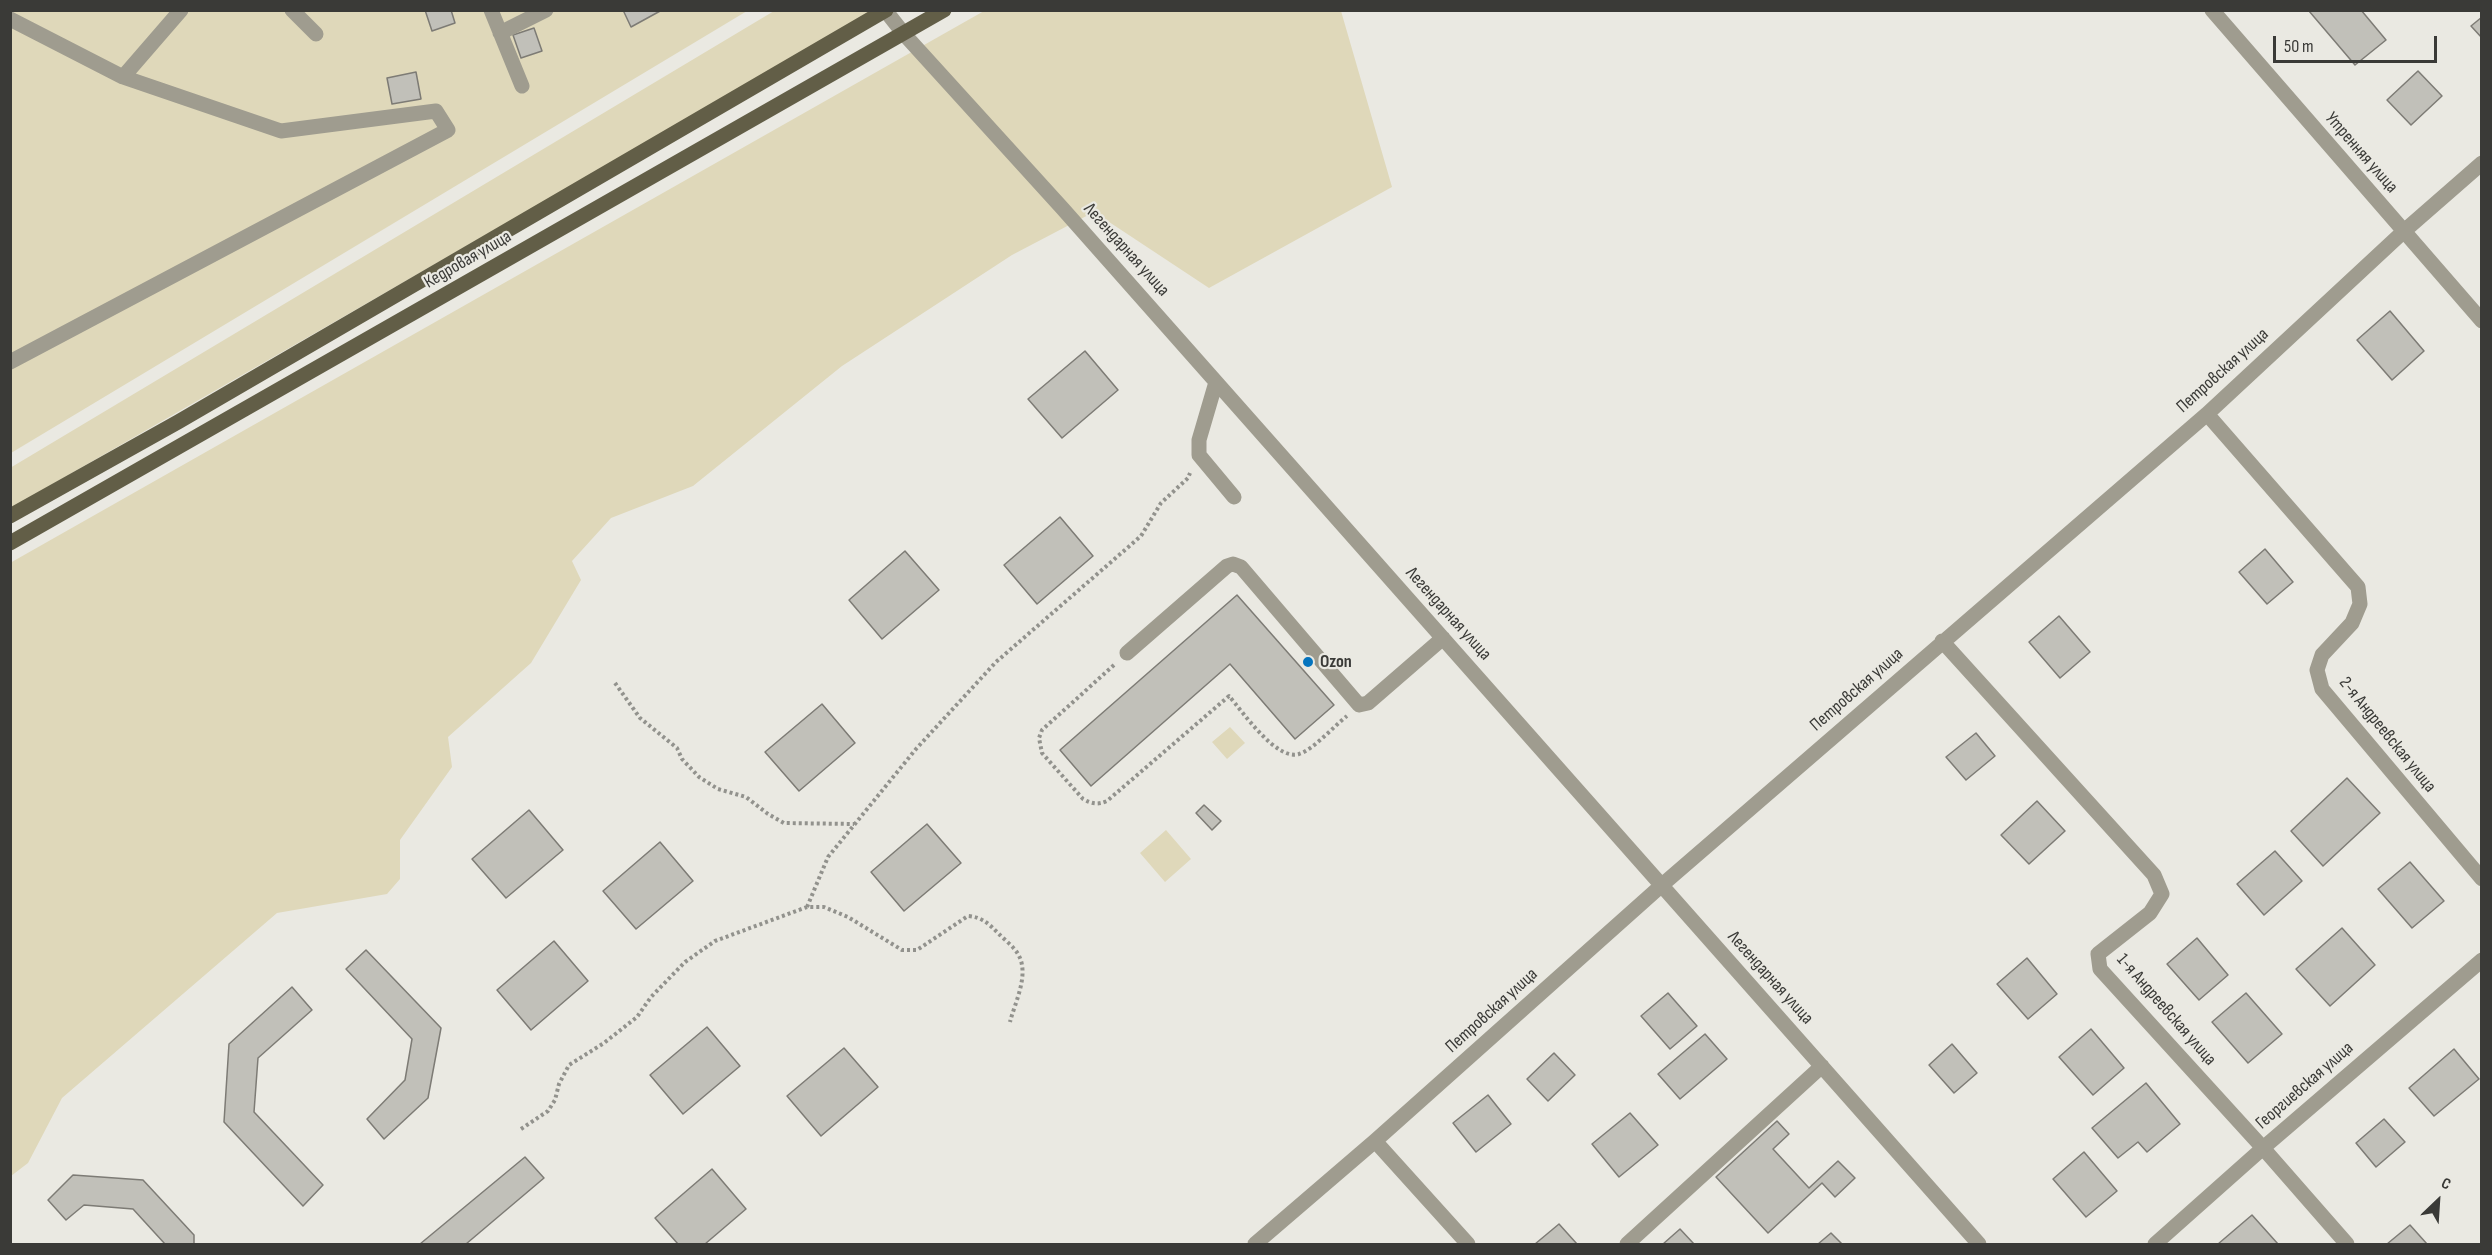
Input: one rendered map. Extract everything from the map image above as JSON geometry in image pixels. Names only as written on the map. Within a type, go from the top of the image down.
[{"type":"main road","name":"Кедровая улица","points":[[10,543],[944,10]]},
{"type":"main road","name":"Кедровая улица","points":[[10,516],[178,422],[886,11]]},
{"type":"street","points":[[123,77],[182,10]]},
{"type":"street","points":[[292,10],[316,34]]},
{"type":"street","points":[[491,10],[522,86]]},
{"type":"street","points":[[500,33],[546,10]]},
{"type":"street","name":"Утренняя улица","points":[[2212,10],[2481,321]]},
{"type":"street","name":"Легендарная улица","points":[[886,11],[1979,1245]]},
{"type":"street","points":[[10,19],[123,77],[281,131],[436,111],[448,130],[10,362]]},
{"type":"street","name":"Петровская улица","points":[[1255,1245],[1662,885],[2207,414],[2403,232],[2481,163]]},
{"type":"street","points":[[1216,382],[1199,440],[1199,455],[1234,497]]},
{"type":"street","name":"2-я Андреевская улица","points":[[2207,414],[2358,587],[2360,604],[2352,623],[2322,655],[2317,670],[2322,689],[2481,879]]},
{"type":"street","points":[[1127,653],[1227,566],[1233,564],[1241,567],[1359,705],[1368,703],[1443,638]]},
{"type":"street","name":"1-я Андреевская улица","points":[[1942,641],[2154,875],[2162,894],[2150,913],[2098,954],[2100,969],[2263,1148],[2347,1245]]},
{"type":"street","name":"Георгиевская улица","points":[[2155,1245],[2263,1148],[2481,960]]},
{"type":"street","points":[[1627,1245],[1822,1066]]},
{"type":"street","points":[[1375,1141],[1468,1245]]},
{"type":"path","points":[[807,907],[828,857],[916,749],[996,662],[1141,536],[1161,502],[1188,478],[1199,455]]},
{"type":"path","points":[[1127,653],[1042,730],[1039,738],[1042,753],[1083,800],[1090,804],[1107,801],[1229,696],[1272,745],[1289,755],[1299,754],[1307,749],[1359,705]]},
{"type":"path","points":[[615,683],[640,718],[677,748],[682,759],[699,777],[718,789],[746,797],[784,823],[854,824]]},
{"type":"path","points":[[521,1129],[548,1111],[555,1100],[559,1084],[568,1065],[604,1043],[637,1017],[651,997],[685,962],[715,941],[807,907],[824,907],[848,917],[902,950],[917,950],[968,916],[978,916],[987,922],[1018,954],[1022,965],[1023,976],[1010,1022]]},
{"type":"shaded area","points":[[11,11],[747,11],[11,453]]},
{"type":"shaded area","points":[[774,11],[875,11],[11,508],[10,468]]},
{"type":"shaded area","points":[[984,11],[1341,11],[1392,187],[1209,288],[1094,212],[1012,255],[842,366],[693,486],[611,518],[572,561],[581,580],[531,663],[448,737],[452,767],[400,840],[400,879],[387,894],[277,913],[62,1098],[28,1163],[11,1176],[10,563]]},
{"type":"shaded area","points":[[1230,727],[1245,743],[1227,759],[1212,742]]},
{"type":"shaded area","points":[[1166,830],[1191,859],[1165,882],[1140,853]]},
{"type":"building","points":[[425,10],[451,10],[455,23],[432,31]]},
{"type":"building","points":[[623,10],[662,10],[631,27]]},
{"type":"building","points":[[2361,10],[2386,40],[2355,65],[2309,11]]},
{"type":"building","points":[[2482,17],[2482,38],[2471,26]]},
{"type":"building","points":[[534,28],[542,51],[521,58],[513,35]]},
{"type":"building","points":[[2418,71],[2442,96],[2411,125],[2387,100]]},
{"type":"building","points":[[416,72],[421,99],[392,104],[387,78]]},
{"type":"building","points":[[2390,311],[2424,351],[2392,380],[2357,340]]},
{"type":"building","points":[[1085,351],[1118,390],[1062,438],[1028,399]]},
{"type":"building","points":[[1060,517],[1093,556],[1037,604],[1004,565]]},
{"type":"building","points":[[2265,549],[2293,582],[2267,604],[2239,572]]},
{"type":"building","points":[[905,551],[939,590],[882,639],[849,600]]},
{"type":"building","points":[[1237,595],[1334,705],[1295,739],[1230,664],[1091,786],[1060,750]]},
{"type":"building","points":[[2059,616],[2090,652],[2060,678],[2029,642]]},
{"type":"building","points":[[822,704],[855,743],[799,791],[765,752]]},
{"type":"building","points":[[1976,733],[1995,756],[1966,780],[1946,757]]},
{"type":"building","points":[[2347,778],[2380,813],[2323,866],[2291,831]]},
{"type":"building","points":[[2037,801],[2065,831],[2029,864],[2001,835]]},
{"type":"building","points":[[1204,805],[1221,821],[1212,830],[1196,813]]},
{"type":"building","points":[[529,810],[563,850],[506,898],[472,859]]},
{"type":"building","points":[[927,824],[961,863],[904,911],[871,872]]},
{"type":"building","points":[[660,842],[693,881],[636,929],[603,891]]},
{"type":"building","points":[[2275,851],[2302,881],[2264,915],[2237,884]]},
{"type":"building","points":[[2410,862],[2444,901],[2412,928],[2378,889]]},
{"type":"building","points":[[2342,928],[2375,965],[2330,1006],[2296,969]]},
{"type":"building","points":[[2197,938],[2228,975],[2199,1000],[2167,964]]},
{"type":"building","points":[[554,941],[588,981],[531,1030],[497,990]]},
{"type":"building","points":[[366,950],[441,1028],[428,1098],[384,1139],[367,1119],[405,1080],[412,1039],[346,969]]},
{"type":"building","points":[[2027,958],[2057,994],[2028,1019],[1997,984]]},
{"type":"building","points":[[292,987],[312,1010],[258,1058],[254,1112],[323,1185],[303,1206],[224,1122],[229,1044]]},
{"type":"building","points":[[1668,993],[1697,1026],[1670,1049],[1641,1016]]},
{"type":"building","points":[[2246,993],[2282,1034],[2248,1063],[2212,1022]]},
{"type":"building","points":[[707,1027],[740,1066],[683,1114],[650,1075]]},
{"type":"building","points":[[2091,1029],[2124,1068],[2093,1095],[2059,1057]]},
{"type":"building","points":[[1705,1034],[1727,1059],[1680,1099],[1658,1074]]},
{"type":"building","points":[[1952,1044],[1977,1073],[1954,1093],[1929,1065]]},
{"type":"building","points":[[844,1048],[878,1087],[821,1136],[787,1096]]},
{"type":"building","points":[[2454,1049],[2479,1079],[2434,1116],[2409,1088]]},
{"type":"building","points":[[1554,1053],[1575,1075],[1548,1101],[1527,1079]]},
{"type":"building","points":[[2146,1083],[2180,1124],[2147,1152],[2138,1142],[2118,1158],[2092,1128]]},
{"type":"building","points":[[1488,1095],[1511,1124],[1476,1152],[1453,1123]]},
{"type":"building","points":[[1630,1113],[1658,1145],[1619,1177],[1592,1144]]},
{"type":"building","points":[[2384,1119],[2405,1142],[2376,1167],[2356,1143]]},
{"type":"building","points":[[1777,1121],[1789,1134],[1773,1149],[1809,1188],[1838,1161],[1855,1178],[1835,1197],[1822,1183],[1768,1233],[1716,1177]]},
{"type":"building","points":[[2084,1152],[2117,1191],[2086,1217],[2053,1179]]},
{"type":"building","points":[[525,1157],[544,1178],[466,1244],[420,1244]]},
{"type":"building","points":[[712,1169],[746,1209],[705,1244],[678,1244],[655,1218]]},
{"type":"building","points":[[73,1175],[143,1180],[194,1235],[194,1244],[165,1244],[133,1209],[84,1205],[66,1220],[48,1200]]},
{"type":"building","points":[[2252,1215],[2278,1244],[2218,1244]]},
{"type":"building","points":[[1559,1224],[1577,1244],[1535,1244]]},
{"type":"building","points":[[2410,1225],[2427,1244],[2387,1244]]},
{"type":"building","points":[[1680,1229],[1694,1244],[1663,1244]]},
{"type":"building","points":[[1831,1233],[1842,1244],[1818,1244]]},
{"type":"place","name":"Ozon","points":[[1308,662]]}]
